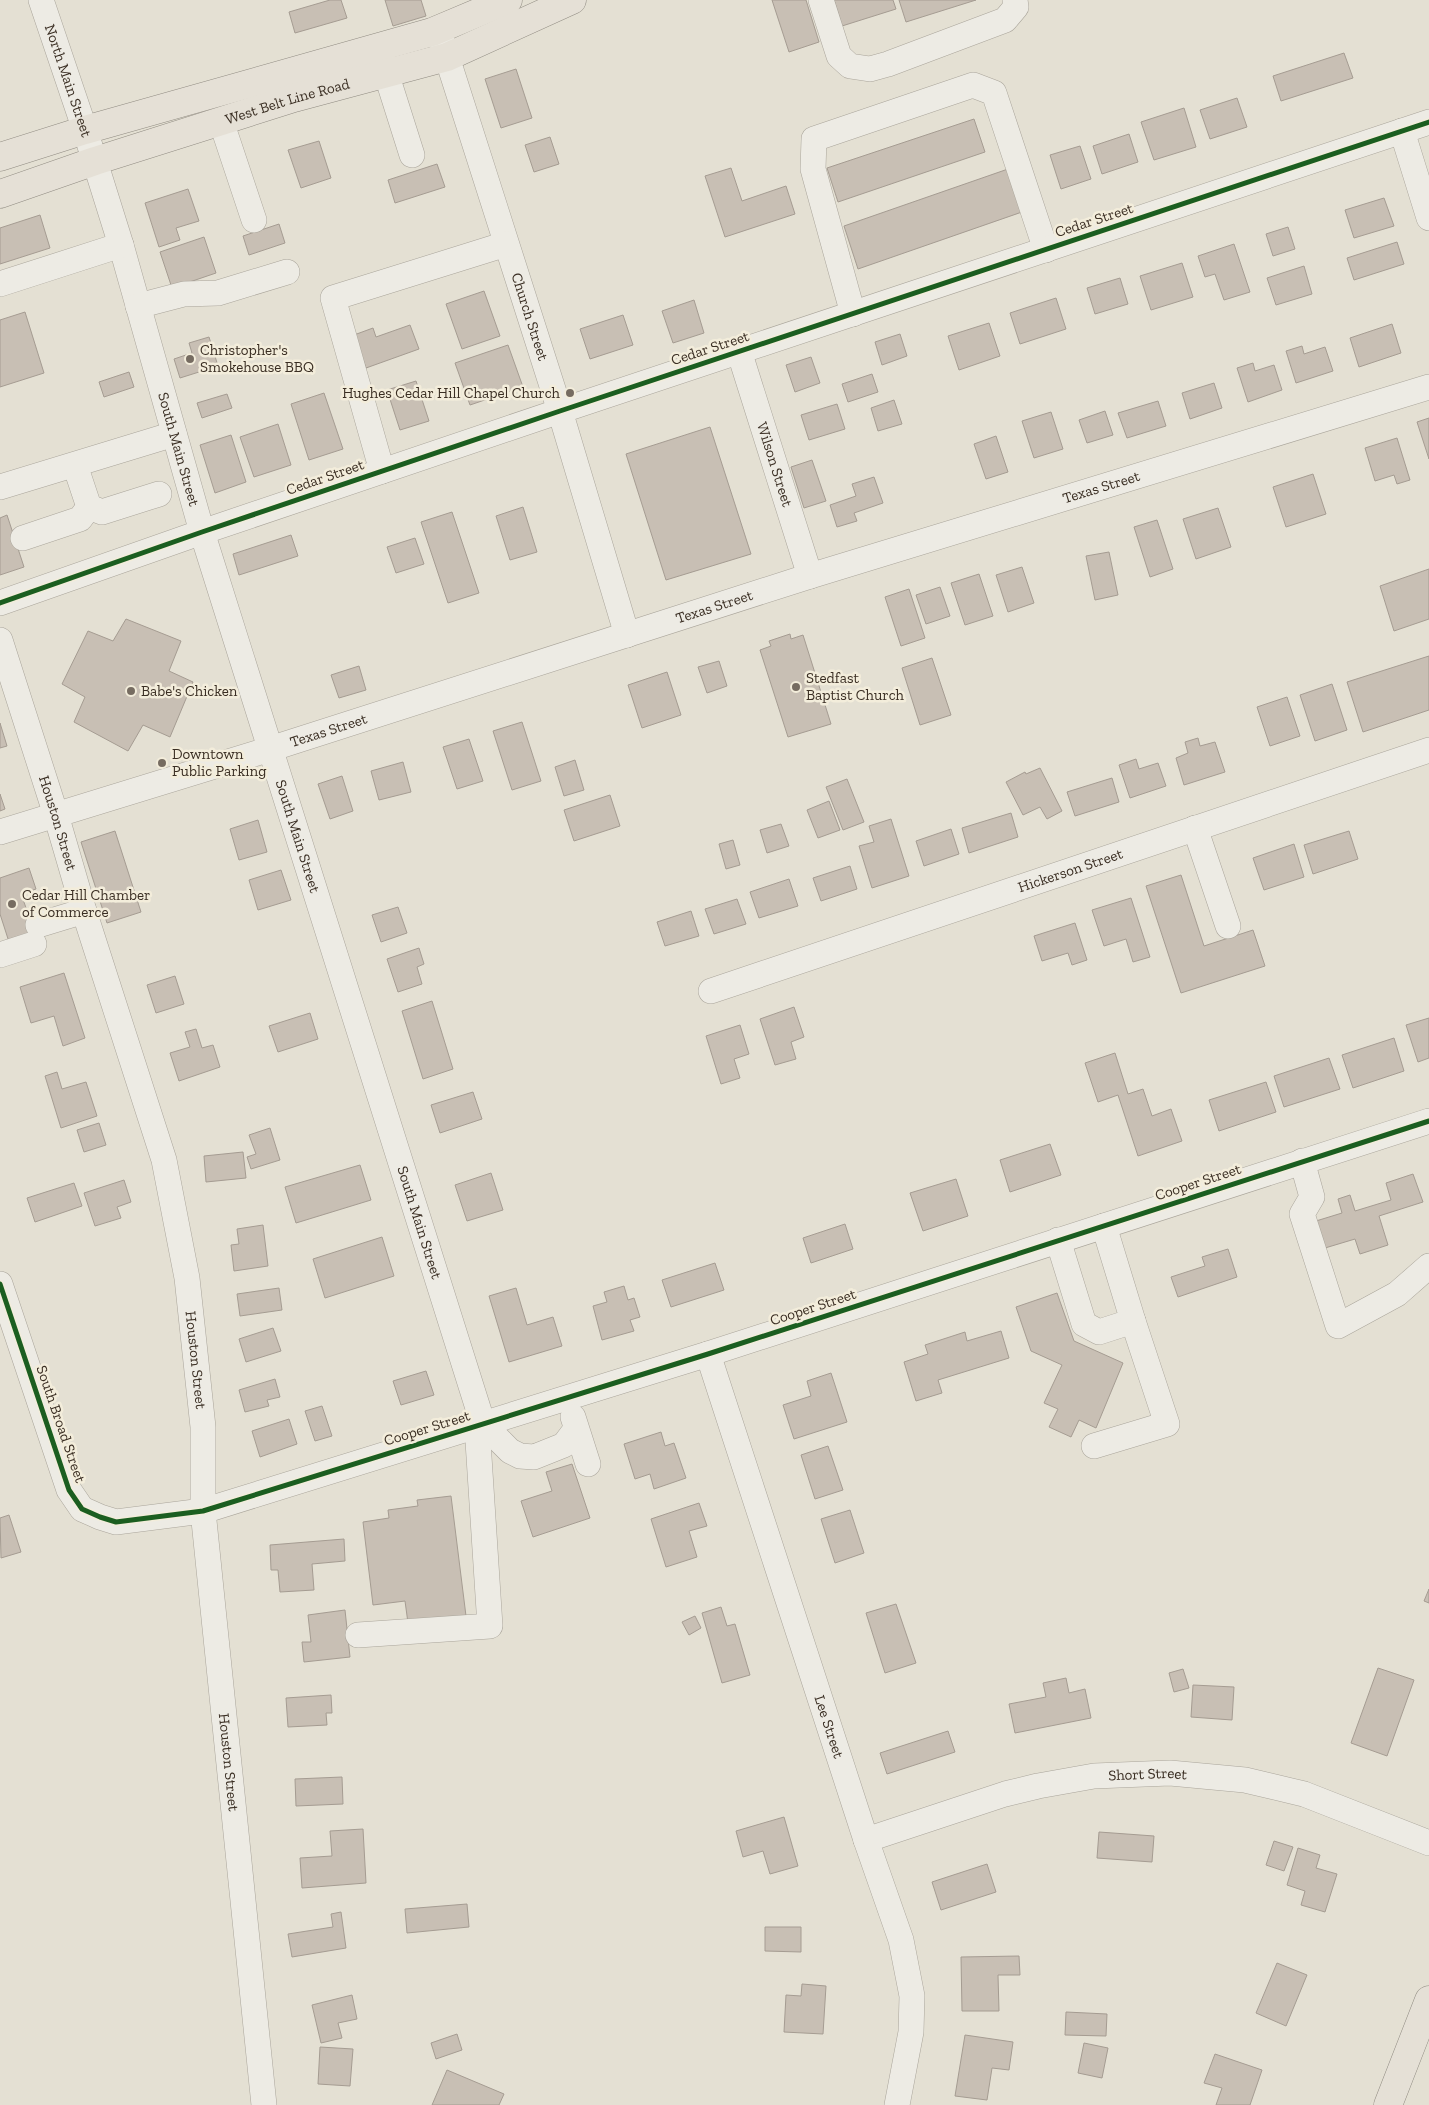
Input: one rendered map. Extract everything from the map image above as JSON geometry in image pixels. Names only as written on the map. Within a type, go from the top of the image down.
[{"type":"main road","name":"West Belt Line Road","points":[[0,158],[85,130],[438,30],[508,0]]},
{"type":"main road","name":"West Belt Line Road","points":[[0,194],[95,161],[294,98],[447,57],[572,0]]},
{"type":"main road","points":[[1388,2105],[1429,2000]]},
{"type":"street","name":"North Main Street","points":[[41,0],[95,161]]},
{"type":"street","points":[[821,0],[839,56],[850,66],[870,69],[1005,20],[1016,7],[1015,0]]},
{"type":"street","name":"Church Street","points":[[438,30],[560,411],[626,635]]},
{"type":"street","points":[[377,47],[412,155]]},
{"type":"street","points":[[853,314],[813,169],[814,139],[973,85],[994,93],[1046,250]]},
{"type":"street","points":[[221,121],[254,220]]},
{"type":"street","name":"Cedar Street","points":[[0,603],[202,532],[560,411],[1429,122]]},
{"type":"street","points":[[1402,131],[1429,218]]},
{"type":"street","name":"South Main Street","points":[[95,161],[121,245],[202,532],[480,1425]]},
{"type":"street","points":[[382,471],[333,298],[506,244]]},
{"type":"street","points":[[0,284],[121,245]]},
{"type":"street","points":[[138,306],[184,294],[218,293],[287,272]]},
{"type":"street","name":"Wilson Street","points":[[739,351],[810,576]]},
{"type":"street","name":"Texas Street","points":[[0,832],[270,749],[810,576],[1429,387]]},
{"type":"street","points":[[0,487],[174,434]]},
{"type":"street","points":[[75,465],[89,507]]},
{"type":"street","points":[[89,507],[102,512],[159,494]]},
{"type":"street","points":[[23,538],[80,519],[89,507]]},
{"type":"street","name":"Houston Street","points":[[0,640],[164,1160],[187,1278],[203,1427],[203,1511],[264,2105]]},
{"type":"street","name":"Hickerson Street","points":[[711,991],[1429,750]]},
{"type":"street","points":[[1195,828],[1228,926]]},
{"type":"street","points":[[0,955],[36,934],[84,911]]},
{"type":"street","name":"Cooper Street","points":[[203,1511],[708,1354],[1429,1121]]},
{"type":"street","points":[[1302,1161],[1312,1197],[1302,1214],[1338,1326],[1397,1294],[1429,1266]]},
{"type":"street","points":[[1094,1446],[1167,1424],[1104,1226]]},
{"type":"street","points":[[1058,1240],[1084,1324],[1099,1332],[1133,1321]]},
{"type":"street","name":"South Broad Street","points":[[0,1284],[69,1490],[82,1508],[100,1518],[116,1522],[203,1511]]},
{"type":"street","name":"Lee Street","points":[[708,1354],[866,1840],[901,1940],[912,1996],[911,2032],[897,2105]]},
{"type":"street","points":[[568,1398],[588,1464]]},
{"type":"street","points":[[480,1425],[510,1451],[520,1456],[534,1457],[564,1445],[576,1428]]},
{"type":"street","points":[[358,1635],[490,1626],[480,1425]]},
{"type":"street","name":"Short Street","points":[[866,1840],[1005,1794],[1038,1786],[1094,1776],[1170,1773],[1245,1780],[1304,1794],[1429,1843]]},
{"type":"building","points":[[330,0],[341,0],[347,18],[295,33],[289,12]]},
{"type":"building","points":[[385,0],[421,0],[426,16],[393,26]]},
{"type":"building","points":[[772,0],[806,0],[819,42],[789,52]]},
{"type":"building","points":[[834,0],[893,0],[896,9],[842,26]]},
{"type":"building","points":[[899,0],[976,0],[906,22]]},
{"type":"building","points":[[1344,53],[1353,78],[1281,101],[1273,76]]},
{"type":"building","points":[[516,69],[532,118],[501,128],[485,79]]},
{"type":"building","points":[[1237,98],[1247,127],[1210,139],[1200,110]]},
{"type":"building","points":[[1184,108],[1196,147],[1154,160],[1141,122]]},
{"type":"building","points":[[974,119],[985,152],[838,202],[827,168]]},
{"type":"building","points":[[1129,134],[1138,162],[1102,174],[1093,146]]},
{"type":"building","points":[[550,137],[559,164],[534,172],[525,145]]},
{"type":"building","points":[[319,141],[331,178],[301,188],[288,150]]},
{"type":"building","points":[[1080,146],[1091,179],[1061,189],[1050,155]]},
{"type":"building","points":[[437,164],[445,187],[395,203],[388,180]]},
{"type":"building","points":[[731,168],[742,201],[786,186],[795,214],[725,237],[705,176]]},
{"type":"building","points":[[1008,169],[1022,212],[858,269],[844,226]]},
{"type":"building","points":[[188,189],[199,221],[176,228],[180,240],[159,247],[145,203]]},
{"type":"building","points":[[1384,198],[1394,226],[1354,238],[1345,210]]},
{"type":"building","points":[[40,215],[50,248],[0,264],[0,228]]},
{"type":"building","points":[[279,224],[285,243],[249,255],[243,236]]},
{"type":"building","points":[[1288,227],[1295,249],[1273,256],[1266,234]]},
{"type":"building","points":[[204,237],[216,273],[172,288],[160,252]]},
{"type":"building","points":[[1397,242],[1404,264],[1354,280],[1347,258]]},
{"type":"building","points":[[1234,244],[1250,292],[1224,300],[1215,274],[1205,277],[1198,256]]},
{"type":"building","points":[[1182,263],[1193,297],[1151,310],[1140,276]]},
{"type":"building","points":[[1304,266],[1312,294],[1276,305],[1267,278]]},
{"type":"building","points":[[1120,278],[1128,304],[1095,314],[1087,288]]},
{"type":"building","points":[[484,291],[500,336],[462,349],[446,304]]},
{"type":"building","points":[[1056,298],[1066,329],[1020,344],[1010,313]]},
{"type":"building","points":[[694,300],[704,333],[673,343],[662,311]]},
{"type":"building","points":[[25,312],[44,373],[0,387],[0,320]]},
{"type":"building","points":[[623,315],[633,345],[590,359],[580,329]]},
{"type":"building","points":[[989,323],[1000,356],[959,370],[948,336]]},
{"type":"building","points":[[1392,324],[1401,353],[1359,367],[1350,338]]},
{"type":"building","points":[[410,325],[419,349],[366,368],[354,335],[373,328],[376,337]]},
{"type":"building","points":[[900,334],[907,356],[882,365],[875,342]]},
{"type":"building","points":[[209,337],[218,366],[180,378],[174,359],[192,353],[189,343]]},
{"type":"building","points":[[508,345],[523,387],[470,405],[455,363]]},
{"type":"building","points":[[1302,346],[1304,354],[1325,347],[1333,371],[1296,383],[1286,351]]},
{"type":"building","points":[[811,357],[820,383],[795,392],[786,365]]},
{"type":"building","points":[[1253,363],[1255,371],[1274,365],[1282,390],[1248,402],[1237,368]]},
{"type":"building","points":[[129,372],[134,387],[104,397],[99,382]]},
{"type":"building","points":[[872,374],[878,392],[848,402],[842,384]]},
{"type":"building","points":[[416,381],[429,421],[400,430],[387,390]]},
{"type":"building","points":[[1214,383],[1222,408],[1190,419],[1182,393]]},
{"type":"building","points":[[324,393],[343,449],[309,460],[291,404]]},
{"type":"building","points":[[227,394],[232,408],[202,418],[197,403]]},
{"type":"building","points":[[894,400],[902,424],[878,431],[871,408]]},
{"type":"building","points":[[1158,401],[1166,426],[1127,438],[1118,413]]},
{"type":"building","points":[[837,404],[845,429],[809,440],[801,415]]},
{"type":"building","points":[[1105,411],[1113,435],[1087,443],[1079,420]]},
{"type":"building","points":[[1051,412],[1063,449],[1034,458],[1022,421]]},
{"type":"building","points":[[1429,418],[1429,459],[1417,422]]},
{"type":"building","points":[[278,424],[291,465],[254,477],[240,437]]},
{"type":"building","points":[[710,427],[751,554],[666,580],[626,454]]},
{"type":"building","points":[[231,435],[246,482],[215,493],[200,445]]},
{"type":"building","points":[[996,436],[1008,472],[986,479],[974,444]]},
{"type":"building","points":[[1397,438],[1410,480],[1397,484],[1394,475],[1375,481],[1365,448]]},
{"type":"building","points":[[812,460],[826,501],[804,508],[791,467]]},
{"type":"building","points":[[1313,474],[1326,514],[1286,527],[1273,487]]},
{"type":"building","points":[[874,477],[883,503],[854,513],[857,521],[837,527],[830,505],[856,496],[852,484]]},
{"type":"building","points":[[523,507],[537,552],[510,560],[496,516]]},
{"type":"building","points":[[1218,508],[1231,547],[1196,559],[1183,519]]},
{"type":"building","points":[[452,512],[479,593],[448,603],[421,522]]},
{"type":"building","points":[[7,515],[24,567],[0,575],[0,518]]},
{"type":"building","points":[[1157,520],[1173,569],[1150,577],[1134,527]]},
{"type":"building","points":[[291,535],[298,556],[239,575],[233,554]]},
{"type":"building","points":[[415,538],[424,564],[396,573],[387,547]]},
{"type":"building","points":[[1109,552],[1118,595],[1095,600],[1086,556]]},
{"type":"building","points":[[1022,567],[1034,603],[1008,612],[996,575]]},
{"type":"building","points":[[1429,569],[1429,619],[1394,631],[1380,586]]},
{"type":"building","points":[[979,574],[993,616],[965,625],[951,583]]},
{"type":"building","points":[[940,587],[950,616],[926,624],[916,595]]},
{"type":"building","points":[[909,589],[925,638],[901,646],[885,597]]},
{"type":"building","name":"Babe's Chicken","points":[[126,619],[181,641],[169,671],[193,682],[170,737],[143,725],[128,751],[74,722],[85,697],[62,684],[88,631],[113,641]]},
{"type":"building","name":"Stedfast Baptist Church","points":[[790,634],[791,639],[803,635],[831,724],[788,737],[760,650],[771,646],[769,641]]},
{"type":"building","points":[[1429,656],[1429,710],[1363,732],[1347,682]]},
{"type":"building","points":[[932,658],[951,715],[920,725],[902,668]]},
{"type":"building","points":[[719,661],[727,686],[707,693],[698,667]]},
{"type":"building","points":[[359,666],[366,690],[339,698],[331,675]]},
{"type":"building","points":[[667,672],[681,715],[642,728],[628,685]]},
{"type":"building","points":[[1332,684],[1347,730],[1315,741],[1300,695]]},
{"type":"building","points":[[1287,697],[1300,736],[1270,746],[1257,707]]},
{"type":"building","points":[[522,722],[541,781],[512,790],[493,731]]},
{"type":"building","points":[[0,723],[7,746],[0,748]]},
{"type":"building","points":[[1198,738],[1200,746],[1215,742],[1225,772],[1184,785],[1176,758],[1188,753],[1185,742]]},
{"type":"building","points":[[469,739],[483,781],[457,789],[443,747]]},
{"type":"building","points":[[1136,759],[1139,769],[1158,763],[1166,786],[1130,798],[1119,765]]},
{"type":"building","points":[[575,760],[584,790],[564,796],[555,767]]},
{"type":"building","points":[[403,762],[411,792],[379,800],[371,771]]},
{"type":"building","points":[[1040,768],[1062,811],[1047,819],[1040,807],[1023,815],[1006,782],[1025,772],[1026,774]]},
{"type":"building","points":[[342,776],[353,811],[330,819],[318,784]]},
{"type":"building","points":[[1112,778],[1119,802],[1075,816],[1067,792]]},
{"type":"building","points":[[847,779],[864,822],[843,830],[826,787]]},
{"type":"building","points":[[0,794],[5,809],[0,811]]},
{"type":"building","points":[[610,795],[620,826],[574,841],[564,810]]},
{"type":"building","points":[[829,801],[840,830],[818,838],[807,810]]},
{"type":"building","points":[[1011,813],[1018,837],[969,853],[962,828]]},
{"type":"building","points":[[891,819],[909,876],[872,888],[859,846],[874,842],[869,826]]},
{"type":"building","points":[[258,820],[267,852],[239,860],[230,829]]},
{"type":"building","points":[[781,824],[789,846],[767,853],[760,830]]},
{"type":"building","points":[[951,829],[959,854],[924,866],[916,841]]},
{"type":"building","points":[[115,831],[141,912],[107,923],[81,842]]},
{"type":"building","points":[[1349,831],[1358,859],[1313,874],[1304,845]]},
{"type":"building","points":[[733,840],[740,865],[726,869],[719,844]]},
{"type":"building","points":[[1294,844],[1304,877],[1264,890],[1253,858]]},
{"type":"building","points":[[850,866],[857,889],[821,901],[813,878]]},
{"type":"building","name":"Cedar Hill Chamber of Commerce","points":[[29,868],[36,889],[21,894],[37,938],[10,945],[0,914],[0,878]]},
{"type":"building","points":[[281,870],[291,900],[258,910],[249,880]]},
{"type":"building","points":[[1181,875],[1204,946],[1253,930],[1265,966],[1181,993],[1146,886]]},
{"type":"building","points":[[789,879],[798,906],[759,918],[750,892]]},
{"type":"building","points":[[1131,898],[1150,957],[1133,962],[1126,939],[1104,946],[1092,910]]},
{"type":"building","points":[[737,899],[746,924],[714,934],[705,909]]},
{"type":"building","points":[[398,907],[407,933],[381,942],[372,915]]},
{"type":"building","points":[[691,911],[699,936],[665,946],[657,922]]},
{"type":"building","points":[[1075,923],[1087,960],[1072,965],[1068,953],[1042,961],[1034,936]]},
{"type":"building","points":[[419,948],[424,964],[417,967],[422,984],[398,992],[387,959]]},
{"type":"building","points":[[64,973],[85,1038],[63,1046],[54,1016],[31,1023],[20,987]]},
{"type":"building","points":[[175,976],[184,1004],[156,1013],[147,985]]},
{"type":"building","points":[[432,1001],[453,1069],[423,1079],[402,1011]]},
{"type":"building","points":[[794,1007],[804,1037],[791,1042],[796,1059],[775,1065],[760,1019]]},
{"type":"building","points":[[310,1013],[318,1039],[278,1052],[269,1026]]},
{"type":"building","points":[[1429,1018],[1429,1058],[1418,1062],[1406,1025]]},
{"type":"building","points":[[740,1025],[749,1054],[734,1059],[740,1078],[721,1084],[706,1036]]},
{"type":"building","points":[[196,1029],[202,1048],[213,1045],[220,1067],[179,1081],[170,1053],[190,1047],[185,1032]]},
{"type":"building","points":[[1394,1038],[1404,1071],[1353,1088],[1342,1055]]},
{"type":"building","points":[[1115,1053],[1128,1094],[1143,1089],[1152,1116],[1171,1109],[1182,1141],[1138,1156],[1118,1095],[1098,1102],[1085,1063]]},
{"type":"building","points":[[1329,1058],[1340,1089],[1284,1107],[1274,1076]]},
{"type":"building","points":[[57,1072],[62,1089],[86,1082],[97,1116],[61,1128],[45,1076]]},
{"type":"building","points":[[1266,1082],[1276,1112],[1219,1131],[1209,1100]]},
{"type":"building","points":[[473,1092],[482,1119],[440,1133],[431,1105]]},
{"type":"building","points":[[99,1123],[106,1145],[84,1152],[77,1130]]},
{"type":"building","points":[[270,1128],[280,1160],[251,1169],[247,1157],[256,1154],[249,1135]]},
{"type":"building","points":[[1050,1144],[1061,1175],[1010,1192],[1000,1160]]},
{"type":"building","points":[[243,1152],[246,1178],[206,1182],[204,1156]]},
{"type":"building","points":[[360,1165],[371,1200],[296,1223],[285,1187]]},
{"type":"building","points":[[491,1173],[503,1210],[467,1221],[455,1185]]},
{"type":"building","points":[[1413,1174],[1423,1202],[1379,1216],[1388,1245],[1360,1254],[1355,1239],[1325,1248],[1316,1221],[1342,1213],[1338,1199],[1350,1195],[1355,1211],[1391,1200],[1386,1183]]},
{"type":"building","points":[[956,1179],[968,1216],[923,1231],[910,1193]]},
{"type":"building","points":[[124,1180],[131,1202],[117,1207],[121,1218],[95,1226],[84,1193]]},
{"type":"building","points":[[74,1183],[82,1206],[35,1222],[27,1198]]},
{"type":"building","points":[[845,1224],[853,1249],[811,1263],[803,1238]]},
{"type":"building","points":[[263,1225],[268,1266],[234,1271],[231,1245],[239,1244],[237,1229]]},
{"type":"building","points":[[382,1237],[394,1276],[325,1298],[313,1259]]},
{"type":"building","points":[[1228,1249],[1237,1277],[1178,1297],[1171,1277],[1205,1266],[1202,1257]]},
{"type":"building","points":[[715,1263],[724,1290],[671,1307],[662,1280]]},
{"type":"building","points":[[624,1286],[628,1300],[634,1298],[640,1317],[630,1320],[634,1331],[602,1340],[593,1306],[607,1302],[604,1292]]},
{"type":"building","points":[[279,1288],[282,1310],[240,1316],[237,1294]]},
{"type":"building","points":[[516,1288],[527,1325],[553,1317],[562,1346],[509,1362],[489,1296]]},
{"type":"building","points":[[1057,1293],[1074,1341],[1123,1363],[1096,1428],[1079,1420],[1071,1437],[1049,1427],[1058,1409],[1044,1403],[1062,1365],[1031,1351],[1016,1307]]},
{"type":"building","points":[[273,1328],[281,1351],[246,1362],[239,1339]]},
{"type":"building","points":[[1001,1331],[1009,1358],[938,1380],[942,1393],[916,1401],[904,1362],[928,1354],[925,1345],[965,1332],[967,1341]]},
{"type":"building","points":[[426,1371],[434,1395],[401,1405],[393,1381]]},
{"type":"building","points":[[831,1373],[847,1422],[794,1439],[783,1405],[811,1396],[807,1381]]},
{"type":"building","points":[[275,1379],[280,1397],[267,1400],[269,1406],[245,1412],[239,1390]]},
{"type":"building","points":[[322,1406],[332,1436],[315,1441],[305,1411]]},
{"type":"building","points":[[289,1419],[297,1444],[260,1457],[252,1431]]},
{"type":"building","points":[[661,1432],[665,1446],[674,1443],[686,1478],[654,1489],[650,1474],[635,1479],[624,1444]]},
{"type":"building","points":[[828,1446],[843,1490],[815,1499],[801,1455]]},
{"type":"building","points":[[572,1464],[590,1518],[533,1537],[521,1501],[552,1491],[546,1472]]},
{"type":"building","points":[[451,1496],[466,1616],[408,1623],[405,1601],[373,1605],[363,1522],[389,1518],[388,1510],[418,1506],[417,1500]]},
{"type":"building","points":[[699,1503],[707,1526],[689,1531],[697,1557],[666,1567],[651,1519]]},
{"type":"building","points":[[850,1510],[864,1553],[835,1563],[821,1519]]},
{"type":"building","points":[[9,1515],[21,1552],[1,1558],[0,1518]]},
{"type":"building","points":[[344,1539],[345,1561],[312,1564],[314,1590],[280,1592],[278,1570],[271,1570],[270,1545]]},
{"type":"building","points":[[1429,1589],[1429,1603],[1424,1601]]},
{"type":"building","points":[[896,1604],[916,1663],[885,1673],[866,1613]]},
{"type":"building","points":[[721,1607],[727,1626],[735,1624],[750,1675],[722,1683],[702,1613]]},
{"type":"building","points":[[345,1610],[350,1657],[304,1662],[302,1642],[311,1642],[308,1615]]},
{"type":"building","points":[[695,1616],[701,1628],[689,1635],[682,1622]]},
{"type":"building","points":[[1378,1668],[1414,1680],[1387,1756],[1351,1743]]},
{"type":"building","points":[[1183,1669],[1189,1688],[1174,1692],[1169,1673]]},
{"type":"building","points":[[1066,1678],[1069,1693],[1085,1689],[1091,1718],[1015,1733],[1009,1704],[1046,1697],[1043,1683]]},
{"type":"building","points":[[1193,1685],[1234,1687],[1232,1720],[1191,1717]]},
{"type":"building","points":[[331,1695],[332,1713],[326,1713],[327,1725],[288,1727],[286,1698]]},
{"type":"building","points":[[948,1731],[955,1752],[887,1774],[880,1753]]},
{"type":"building","points":[[342,1777],[343,1804],[296,1806],[295,1779]]},
{"type":"building","points":[[784,1817],[798,1866],[770,1874],[763,1851],[743,1857],[736,1831]]},
{"type":"building","points":[[363,1829],[366,1883],[302,1888],[300,1858],[332,1856],[330,1831]]},
{"type":"building","points":[[1099,1832],[1154,1836],[1152,1862],[1097,1858]]},
{"type":"building","points":[[1274,1841],[1293,1847],[1284,1871],[1266,1865]]},
{"type":"building","points":[[1298,1848],[1320,1855],[1316,1868],[1337,1874],[1325,1912],[1301,1905],[1305,1891],[1287,1885]]},
{"type":"building","points":[[987,1864],[996,1892],[941,1910],[932,1882]]},
{"type":"building","points":[[467,1904],[469,1927],[407,1933],[405,1909]]},
{"type":"building","points":[[341,1912],[346,1948],[292,1957],[288,1934],[333,1927],[331,1914]]},
{"type":"building","points":[[765,1927],[801,1927],[801,1952],[765,1951]]},
{"type":"building","points":[[1019,1956],[1020,1975],[998,1975],[999,2011],[962,2011],[961,1957]]},
{"type":"building","points":[[1277,1963],[1307,1975],[1286,2026],[1256,2013]]},
{"type":"building","points":[[802,1984],[826,1986],[823,2034],[784,2032],[786,1995],[801,1996]]},
{"type":"building","points":[[352,1995],[357,2019],[338,2023],[342,2038],[321,2043],[312,2005]]},
{"type":"building","points":[[1066,2012],[1107,2014],[1106,2036],[1065,2035]]},
{"type":"building","points":[[457,2034],[462,2050],[436,2059],[431,2043]]},
{"type":"building","points":[[965,2035],[1013,2042],[1009,2070],[992,2068],[987,2100],[955,2096]]},
{"type":"building","points":[[1084,2043],[1108,2048],[1102,2078],[1078,2073]]},
{"type":"building","points":[[320,2047],[353,2049],[350,2086],[318,2084]]},
{"type":"building","points":[[1215,2054],[1262,2070],[1250,2105],[1216,2105],[1222,2088],[1204,2083]]},
{"type":"building","points":[[447,2070],[504,2094],[499,2105],[432,2105]]},
{"type":"cycle path","points":[[0,603],[202,532],[560,411],[1429,122]]},
{"type":"cycle path","points":[[0,1284],[69,1490],[82,1509],[116,1522],[203,1511],[708,1354],[1429,1121]]},
{"type":"place","name":"Christopher's Smokehouse BBQ","points":[[190,359]]},
{"type":"place","name":"Hughes Cedar Hill Chapel Church","points":[[570,393]]},
{"type":"place","name":"Stedfast Baptist Church","points":[[796,687]]},
{"type":"place","name":"Babe's Chicken","points":[[131,691]]},
{"type":"place","name":"Downtown Public Parking","points":[[162,763]]},
{"type":"place","name":"Cedar Hill Chamber of Commerce","points":[[12,904]]}]
